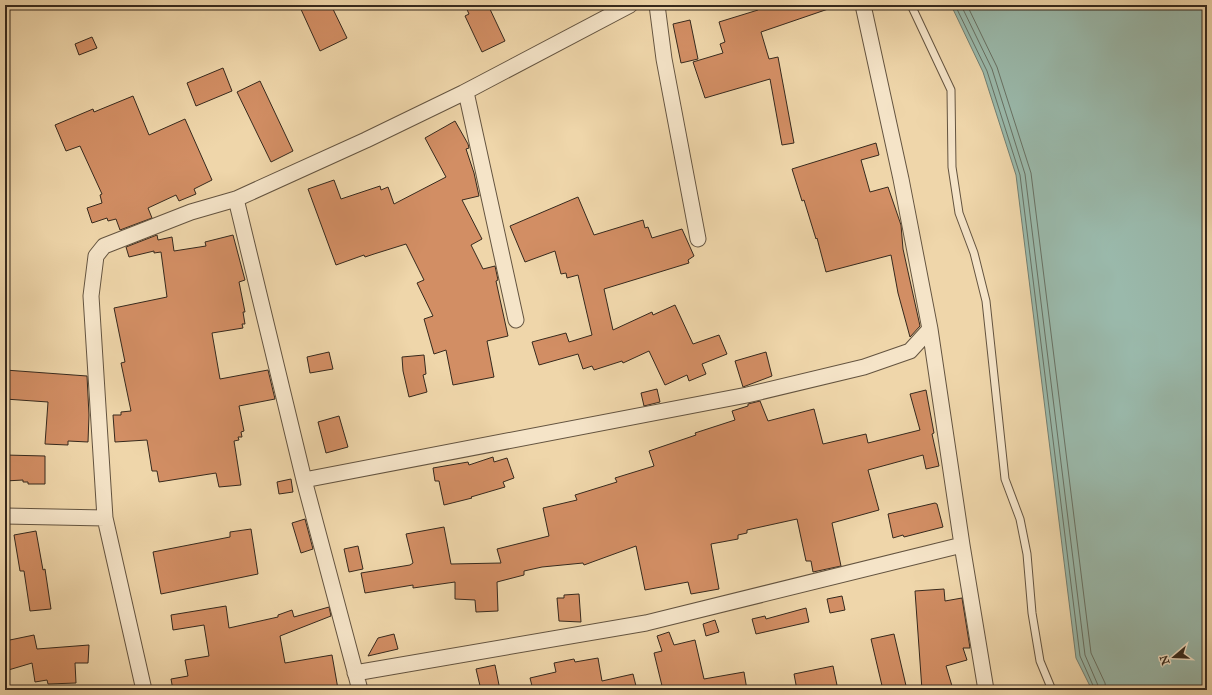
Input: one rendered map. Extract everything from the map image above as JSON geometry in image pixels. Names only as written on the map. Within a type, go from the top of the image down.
[{"type":"street","points":[[144,690],[105,518],[91,296],[96,256],[104,246],[191,212],[236,199],[366,140],[466,92],[630,5]]},
{"type":"street","points":[[657,5],[664,59],[698,239]]},
{"type":"street","points":[[863,5],[901,179],[930,329],[962,545],[986,690]]},
{"type":"street","points":[[466,92],[516,320]]},
{"type":"street","points":[[236,199],[304,480],[336,595],[360,690]]},
{"type":"street","points":[[304,480],[747,394],[856,369],[910,351],[930,329]]},
{"type":"street","points":[[5,516],[105,518]]},
{"type":"street","points":[[355,673],[646,623],[962,545]]},
{"type":"lane","points":[[911,5],[951,90],[952,166],[959,213],[974,253],[986,301],[1005,479],[1020,518],[1027,554],[1032,613],[1040,661],[1052,690]]},
{"type":"water","points":[[951,5],[1207,5],[1207,690],[1092,690],[1076,658],[1016,175],[983,72]]},
{"type":"building","points":[[299,5],[331,5],[347,38],[320,51]]},
{"type":"building","points":[[465,5],[488,5],[505,41],[482,52],[465,16],[469,14]]},
{"type":"building","points":[[756,5],[834,5],[834,7],[761,32],[769,59],[778,57],[794,143],[782,145],[770,79],[705,98],[693,62],[723,53],[720,44],[725,42],[719,22],[758,10]]},
{"type":"building","points":[[690,20],[698,59],[681,63],[673,24]]},
{"type":"building","points":[[92,37],[97,48],[79,55],[75,44]]},
{"type":"building","points":[[223,68],[232,91],[196,106],[187,83]]},
{"type":"building","points":[[260,81],[293,151],[271,162],[237,92]]},
{"type":"building","points":[[133,96],[149,135],[185,119],[212,180],[194,189],[196,194],[179,201],[176,195],[148,208],[152,218],[120,230],[116,219],[108,221],[107,218],[92,223],[87,208],[102,203],[100,195],[102,194],[80,146],[66,151],[55,125],[93,109],[94,112]]},
{"type":"building","points":[[455,121],[468,144],[469,148],[466,149],[474,173],[479,196],[462,200],[482,239],[471,245],[483,269],[495,266],[498,280],[496,281],[508,336],[487,341],[494,377],[453,385],[446,350],[434,354],[424,319],[433,316],[417,283],[424,280],[406,244],[365,257],[364,255],[336,265],[308,189],[334,180],[341,199],[380,186],[381,190],[388,187],[394,204],[446,177],[425,138]]},
{"type":"building","points":[[876,143],[879,155],[861,160],[870,192],[888,187],[901,225],[903,249],[920,326],[910,337],[898,293],[891,255],[826,272],[817,238],[816,239],[804,200],[802,201],[792,169]]},
{"type":"building","points":[[578,197],[594,235],[643,220],[645,228],[648,227],[652,238],[682,229],[694,256],[688,260],[689,263],[604,289],[613,330],[652,312],[653,315],[675,305],[693,344],[719,335],[727,354],[702,364],[706,374],[689,381],[687,375],[665,385],[649,351],[623,363],[622,361],[594,370],[592,366],[583,369],[578,354],[539,365],[532,342],[566,333],[569,342],[592,335],[578,275],[567,278],[566,273],[561,274],[555,251],[525,262],[510,226]]},
{"type":"building","points":[[157,235],[158,240],[172,237],[174,251],[206,246],[205,242],[233,235],[245,280],[239,282],[245,312],[243,312],[245,324],[242,324],[243,328],[212,333],[220,379],[268,370],[275,399],[239,406],[244,431],[241,432],[242,437],[238,437],[239,440],[234,441],[241,485],[219,487],[216,473],[159,482],[157,471],[152,471],[147,440],[115,442],[113,415],[121,415],[121,412],[131,411],[121,363],[125,362],[114,308],[167,297],[161,252],[154,253],[154,251],[129,257],[126,247]]},
{"type":"building","points":[[329,352],[333,369],[310,373],[307,357]]},
{"type":"building","points":[[766,352],[772,376],[743,387],[735,361]]},
{"type":"building","points":[[424,355],[426,374],[423,375],[427,392],[409,397],[403,371],[402,357]]},
{"type":"building","points":[[5,370],[87,376],[89,415],[88,442],[68,441],[68,445],[45,444],[48,402],[5,399]]},
{"type":"building","points":[[657,389],[660,402],[644,406],[641,393]]},
{"type":"building","points":[[926,390],[934,433],[932,434],[939,466],[926,469],[923,455],[868,470],[879,510],[832,523],[841,566],[813,572],[811,561],[806,561],[797,519],[747,530],[747,533],[738,535],[738,539],[711,544],[719,589],[691,594],[688,582],[645,590],[636,546],[584,565],[583,563],[542,567],[524,571],[524,575],[497,582],[498,611],[476,612],[475,600],[455,599],[455,582],[413,588],[413,585],[365,593],[361,573],[410,565],[413,563],[406,534],[444,527],[451,564],[501,563],[497,549],[549,536],[543,508],[577,500],[575,495],[617,482],[615,478],[654,466],[649,451],[696,435],[695,433],[735,420],[732,411],[748,406],[748,404],[760,401],[768,421],[814,409],[823,444],[866,434],[868,443],[920,430],[910,394]]},
{"type":"building","points":[[339,416],[348,447],[326,453],[318,422]]},
{"type":"building","points":[[5,455],[45,456],[45,484],[28,484],[28,482],[23,482],[23,480],[5,481]]},
{"type":"building","points":[[493,457],[494,462],[507,458],[514,478],[503,482],[505,487],[471,497],[472,498],[444,505],[439,481],[435,481],[433,468],[468,462],[469,465]]},
{"type":"building","points":[[291,479],[293,492],[279,494],[277,482]]},
{"type":"building","points":[[935,503],[937,504],[943,527],[904,537],[903,535],[893,538],[888,514]]},
{"type":"building","points":[[305,519],[313,549],[301,553],[292,523]]},
{"type":"building","points":[[251,529],[258,574],[161,594],[153,552],[230,537],[230,532]]},
{"type":"building","points":[[36,531],[43,570],[45,569],[51,609],[30,611],[24,571],[20,571],[14,535]]},
{"type":"building","points":[[358,546],[363,569],[349,572],[344,549]]},
{"type":"building","points":[[944,589],[945,601],[962,598],[970,648],[963,648],[967,660],[946,666],[952,686],[938,690],[922,690],[915,591]]},
{"type":"building","points":[[579,594],[581,622],[559,621],[557,598],[564,598],[564,595]]},
{"type":"building","points":[[842,596],[845,610],[830,613],[827,599]]},
{"type":"building","points":[[226,606],[229,628],[278,617],[278,615],[292,610],[294,617],[329,607],[331,616],[280,636],[285,663],[332,655],[338,689],[173,690],[171,679],[188,676],[185,660],[209,656],[204,625],[173,630],[171,615]]},
{"type":"building","points":[[806,608],[809,622],[756,634],[752,619],[765,616],[766,619]]},
{"type":"building","points":[[715,620],[719,632],[706,636],[703,624]]},
{"type":"building","points":[[669,632],[674,645],[695,640],[704,679],[744,672],[747,690],[663,690],[654,653],[662,651],[657,636]]},
{"type":"building","points":[[394,634],[398,649],[368,656],[378,638]]},
{"type":"building","points":[[894,634],[907,690],[883,690],[871,639]]},
{"type":"building","points":[[34,635],[37,649],[89,645],[88,663],[75,663],[76,683],[48,684],[47,680],[35,682],[32,663],[5,671],[5,641]]},
{"type":"building","points":[[598,658],[602,681],[633,674],[637,690],[588,690],[588,687],[572,690],[533,690],[530,678],[556,672],[554,663],[574,659],[575,662]]},
{"type":"building","points":[[495,665],[500,690],[481,690],[476,669]]},
{"type":"building","points":[[833,666],[838,690],[797,690],[794,674]]}]
